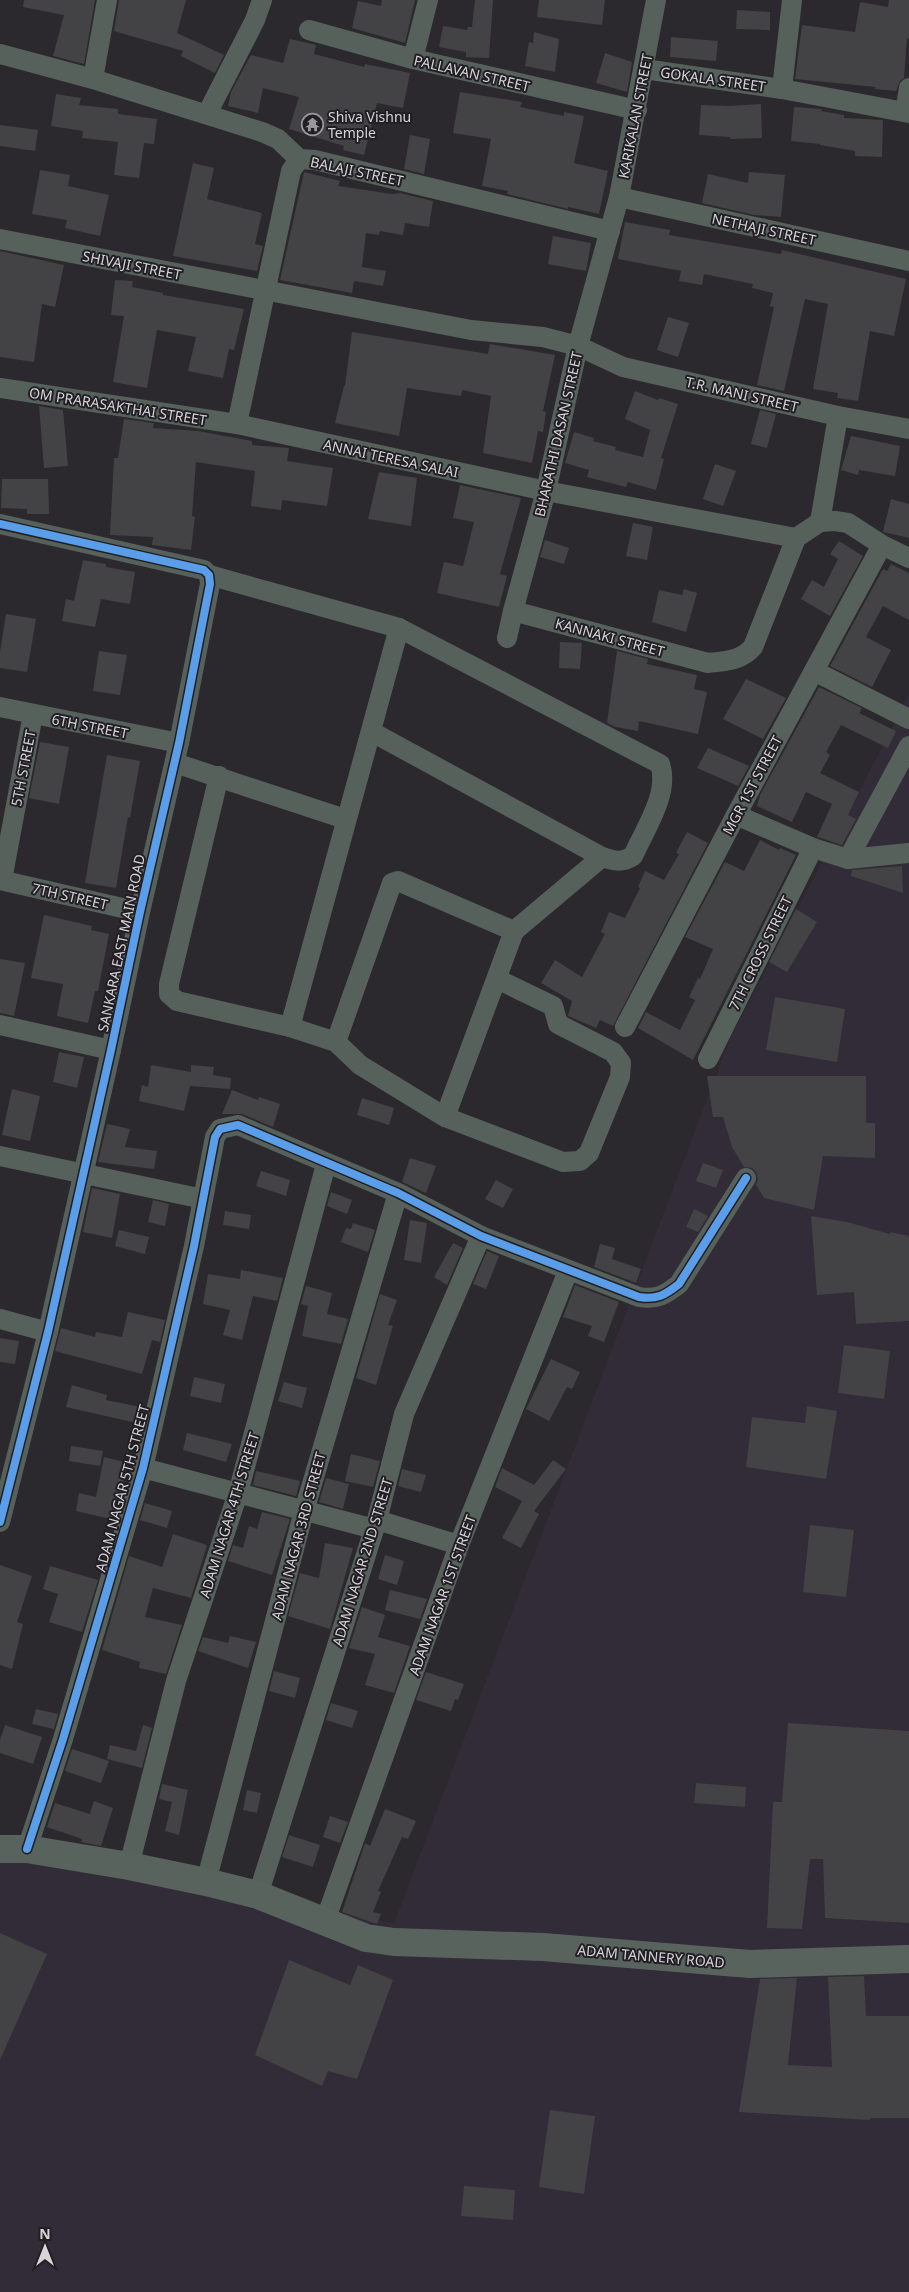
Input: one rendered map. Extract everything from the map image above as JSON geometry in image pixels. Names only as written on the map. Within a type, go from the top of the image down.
[{"type":"street","points":[[93,79],[107,0]]},
{"type":"street","points":[[207,114],[255,20],[262,0]]},
{"type":"street","points":[[413,59],[428,0]]},
{"type":"street","name":"KARIKALAN STREET","points":[[610,231],[619,198],[637,110],[656,0]]},
{"type":"street","points":[[782,90],[792,0]]},
{"type":"street","name":"PALLAVAN STREET","points":[[309,30],[413,59],[637,110]]},
{"type":"street","name":"BALAJI STREET","points":[[0,54],[93,79],[207,114],[278,139],[299,159],[314,160],[610,231]]},
{"type":"street","name":"GOKALA STREET","points":[[644,69],[782,90],[907,113]]},
{"type":"street","points":[[907,113],[909,88]]},
{"type":"street","points":[[237,424],[291,171],[299,159]]},
{"type":"street","name":"NETHAJI STREET","points":[[619,198],[909,261]]},
{"type":"street","name":"BHARATHI DASAN STREET","points":[[507,638],[512,611],[546,491],[578,346],[610,231]]},
{"type":"street","name":"SHIVAJI STREET","points":[[0,239],[471,330],[543,337],[578,346]]},
{"type":"street","name":"T.R. MANI STREET","points":[[578,346],[623,367],[838,416],[909,429]]},
{"type":"street","name":"OM PRARASAKTHAI STREET","points":[[0,388],[237,424]]},
{"type":"street","points":[[820,522],[838,416]]},
{"type":"street","name":"ANNAI TERESA SALAI","points":[[237,424],[546,491],[796,538]]},
{"type":"street","points":[[1,519],[204,570],[209,575],[399,628],[660,764],[664,776],[659,798],[633,856],[626,861],[615,862],[602,857],[372,732]]},
{"type":"street","points":[[796,538],[820,522],[835,521],[848,523],[882,545],[909,558]]},
{"type":"street","name":"KANNAKI STREET","points":[[512,611],[708,663],[739,659],[753,646],[796,538]]},
{"type":"street","name":"MGR 1ST STREET","points":[[626,1027],[736,814],[882,545]]},
{"type":"street","name":"SANKARA EAST MAIN ROAD","points":[[0,1522],[48,1332],[140,912],[177,753],[210,584],[209,575]]},
{"type":"street","points":[[290,1027],[345,818],[372,732],[399,628]]},
{"type":"street","points":[[814,671],[909,719]]},
{"type":"street","name":"6TH STREET","points":[[0,707],[33,714],[177,753],[219,776],[345,818]]},
{"type":"street","name":"5TH STREET","points":[[1,880],[33,714]]},
{"type":"street","points":[[848,860],[909,746]]},
{"type":"street","points":[[219,776],[169,984],[169,994],[177,1001],[290,1027],[336,1042],[360,1065],[445,1117],[563,1162],[580,1161],[589,1153],[620,1077],[621,1063],[613,1052],[558,1024],[553,1006],[496,979]]},
{"type":"street","points":[[736,814],[813,848],[848,860],[909,853]]},
{"type":"street","name":"7TH CROSS STREET","points":[[708,1059],[813,848]]},
{"type":"street","points":[[445,1117],[514,931],[602,857]]},
{"type":"street","name":"7TH STREET","points":[[1,880],[140,912]]},
{"type":"street","points":[[336,1042],[392,882],[398,881],[514,931]]},
{"type":"street","points":[[0,1025],[111,1050]]},
{"type":"street","name":"ADAM NAGAR 5TH STREET","points":[[27,1849],[63,1739],[143,1468],[204,1199],[215,1137],[220,1129],[238,1125],[326,1164]]},
{"type":"street","points":[[0,1156],[204,1199]]},
{"type":"street","points":[[326,1164],[398,1193],[481,1236],[639,1297],[654,1299],[664,1295],[679,1284],[746,1178]]},
{"type":"street","name":"ADAM NAGAR 4TH STREET","points":[[129,1866],[176,1681],[238,1493],[326,1164]]},
{"type":"street","name":"ADAM NAGAR 3RD STREET","points":[[206,1882],[304,1511],[398,1193]]},
{"type":"street","name":"ADAM NAGAR 2ND STREET","points":[[258,1895],[375,1525],[404,1414],[481,1236]]},
{"type":"street","name":"ADAM NAGAR 1ST STREET","points":[[325,1921],[459,1545],[568,1271]]},
{"type":"street","points":[[0,1319],[48,1332]]},
{"type":"street","points":[[143,1468],[304,1511],[375,1525],[459,1545]]},
{"type":"street","name":"ADAM TANNERY ROAD","points":[[0,1849],[27,1849],[129,1866],[206,1882],[258,1895],[366,1938],[394,1942],[543,1947],[750,1964],[909,1960]]},
{"type":"shaded area","points":[[909,695],[909,2292],[0,2292],[0,1852],[394,1923],[729,1041]]},
{"type":"building","points":[[24,0],[95,0],[84,64],[53,56],[64,15],[23,7]]},
{"type":"building","points":[[119,0],[186,0],[177,33],[224,55],[215,73],[181,56],[183,51],[114,31]]},
{"type":"building","points":[[382,0],[415,0],[405,43],[352,28],[358,1],[381,6]]},
{"type":"building","points":[[475,0],[493,0],[489,58],[466,57],[466,52],[439,47],[443,26],[467,30],[468,27],[472,27]]},
{"type":"building","points":[[539,0],[605,0],[602,25],[537,17]]},
{"type":"building","points":[[889,0],[909,0],[909,39],[907,38],[904,78],[900,81],[896,91],[875,89],[876,87],[795,79],[802,25],[855,32],[860,2],[888,7]]},
{"type":"building","points":[[737,10],[770,12],[770,30],[736,29]]},
{"type":"building","points":[[534,32],[559,39],[555,72],[525,66],[529,42],[533,43]]},
{"type":"building","points":[[671,37],[718,41],[716,61],[670,57]]},
{"type":"building","points":[[290,39],[316,45],[314,54],[364,67],[365,64],[410,73],[403,108],[377,103],[364,155],[343,150],[344,146],[289,129],[299,97],[263,88],[258,113],[228,106],[231,92],[251,55],[283,63]]},
{"type":"building","points":[[605,53],[632,62],[627,92],[596,83]]},
{"type":"building","points":[[460,92],[522,102],[520,107],[564,116],[564,112],[584,116],[574,163],[608,171],[599,214],[568,207],[568,209],[507,194],[508,191],[482,186],[491,139],[453,133]]},
{"type":"building","points":[[56,94],[81,98],[79,105],[118,109],[118,114],[157,119],[154,144],[144,143],[139,178],[114,175],[118,142],[82,138],[83,131],[51,126]]},
{"type":"building","points":[[761,104],[762,138],[730,139],[730,137],[699,135],[701,105]]},
{"type":"building","points":[[794,107],[822,109],[821,111],[844,115],[844,118],[883,120],[882,157],[855,156],[855,151],[820,144],[791,141]]},
{"type":"building","points":[[0,125],[38,130],[35,151],[0,146]]},
{"type":"building","points":[[410,135],[430,139],[424,174],[404,169]]},
{"type":"building","points":[[193,163],[214,168],[207,199],[262,213],[255,244],[263,246],[257,271],[173,256]]},
{"type":"building","points":[[40,170],[70,175],[68,186],[109,195],[100,236],[65,228],[67,220],[32,214]]},
{"type":"building","points":[[304,172],[340,181],[338,186],[392,194],[400,193],[433,201],[429,227],[405,223],[403,235],[380,231],[379,235],[366,233],[362,267],[386,271],[383,286],[354,281],[352,293],[280,280]]},
{"type":"building","points":[[749,172],[785,175],[781,217],[754,215],[702,203],[708,174],[748,183]]},
{"type":"building","points":[[625,222],[670,230],[669,235],[781,254],[782,250],[906,279],[894,336],[870,331],[858,401],[837,398],[838,393],[813,389],[828,304],[805,299],[784,391],[757,385],[774,307],[770,306],[773,293],[752,288],[753,284],[704,274],[702,285],[679,281],[681,271],[618,259]]},
{"type":"building","points":[[553,236],[591,243],[586,271],[548,264]]},
{"type":"building","points":[[0,251],[64,265],[55,307],[42,304],[34,362],[0,357]]},
{"type":"building","points":[[115,280],[133,281],[132,287],[163,293],[163,295],[244,309],[234,350],[229,349],[223,378],[188,371],[196,337],[157,330],[147,388],[113,382],[124,316],[111,315]]},
{"type":"building","points":[[668,317],[689,323],[678,357],[657,350]]},
{"type":"building","points":[[352,332],[488,354],[490,344],[555,355],[543,411],[546,412],[543,432],[538,431],[532,463],[483,453],[491,396],[462,390],[461,396],[407,388],[399,436],[335,423],[345,386]]},
{"type":"building","points":[[635,391],[658,400],[659,398],[678,404],[661,458],[664,459],[656,490],[628,482],[626,487],[587,477],[589,470],[565,463],[574,432],[594,438],[593,441],[616,447],[615,450],[643,457],[650,430],[625,419]]},
{"type":"building","points":[[39,406],[63,410],[68,466],[44,468]]},
{"type":"building","points":[[760,410],[776,414],[767,448],[751,444]]},
{"type":"building","points":[[124,419],[154,423],[153,428],[198,431],[252,441],[252,445],[289,448],[287,461],[333,468],[327,506],[282,500],[281,510],[251,506],[255,471],[196,462],[192,516],[195,517],[191,550],[152,545],[153,537],[110,535],[114,458],[118,458]]},
{"type":"building","points":[[851,436],[900,446],[895,476],[859,470],[858,475],[841,470]]},
{"type":"building","points":[[715,464],[736,471],[723,506],[703,499]]},
{"type":"building","points":[[379,472],[417,478],[411,526],[368,519]]},
{"type":"building","points":[[2,479],[48,479],[49,514],[27,514],[27,509],[1,508]]},
{"type":"building","points":[[460,485],[521,498],[500,574],[507,576],[499,607],[437,593],[444,562],[463,566],[474,522],[453,518]]},
{"type":"building","points":[[891,499],[909,504],[909,538],[883,532]]},
{"type":"building","points":[[633,523],[653,527],[647,560],[626,556]]},
{"type":"building","points":[[545,540],[569,548],[564,564],[540,557]]},
{"type":"building","points":[[839,541],[863,556],[830,616],[801,599],[812,580],[824,587],[838,559],[830,554]]},
{"type":"building","points":[[83,560],[106,564],[106,567],[135,572],[130,604],[101,599],[95,627],[62,621],[66,599],[74,601]]},
{"type":"building","points":[[891,564],[909,573],[909,620],[883,606],[866,637],[891,650],[872,687],[830,666],[883,569],[887,571]]},
{"type":"building","points":[[684,589],[697,593],[686,632],[652,622],[659,590],[682,595]]},
{"type":"building","points":[[6,614],[36,619],[27,672],[0,668],[0,652]]},
{"type":"building","points":[[560,642],[582,643],[580,669],[559,668]]},
{"type":"building","points":[[99,651],[127,655],[120,695],[93,691]]},
{"type":"building","points":[[617,651],[648,659],[647,664],[697,675],[694,689],[707,692],[698,734],[639,721],[638,731],[616,727],[607,723]]},
{"type":"building","points":[[746,679],[786,698],[763,739],[723,719]]},
{"type":"building","points":[[819,687],[862,708],[859,713],[896,731],[888,748],[841,725],[826,752],[830,755],[820,773],[859,792],[848,815],[856,819],[842,845],[817,837],[832,804],[806,792],[792,822],[757,806],[760,795]]},
{"type":"building","points":[[40,742],[69,747],[59,804],[29,798]]},
{"type":"building","points":[[708,748],[749,766],[738,786],[697,768]]},
{"type":"building","points":[[107,755],[140,761],[116,888],[85,883]]},
{"type":"building","points":[[687,832],[708,843],[613,1026],[600,1020],[596,1028],[568,1016],[572,1001],[541,983],[555,960],[582,977],[605,934],[601,932],[609,912],[625,918],[640,888],[638,887],[645,871],[664,880],[679,854],[676,853]]},
{"type":"building","points":[[760,840],[779,850],[780,848],[796,855],[693,1060],[638,1028],[646,1012],[680,1030],[695,1000],[689,997],[698,978],[700,979],[713,949],[685,937],[725,862],[744,871]]},
{"type":"building","points":[[902,866],[903,893],[851,876],[852,870]]},
{"type":"building","points":[[796,909],[817,922],[787,972],[769,962]]},
{"type":"building","points":[[44,915],[92,926],[91,930],[109,934],[98,991],[95,991],[88,1023],[57,1016],[63,984],[31,978]]},
{"type":"building","points":[[0,959],[25,963],[14,1016],[0,1013]]},
{"type":"building","points":[[775,997],[845,1009],[837,1062],[766,1050]]},
{"type":"building","points":[[59,1052],[84,1057],[77,1088],[53,1082]]},
{"type":"building","points":[[151,1065],[191,1072],[191,1065],[214,1067],[213,1075],[231,1078],[230,1089],[190,1086],[184,1111],[139,1101],[142,1085],[148,1087]]},
{"type":"building","points":[[707,1076],[866,1076],[866,1123],[875,1123],[875,1158],[823,1156],[814,1210],[764,1198],[756,1185],[758,1179],[756,1172],[752,1168],[744,1167],[732,1147],[723,1117],[713,1117]]},
{"type":"building","points":[[12,1089],[40,1096],[30,1141],[2,1135]]},
{"type":"building","points":[[232,1090],[258,1100],[259,1097],[280,1104],[273,1127],[242,1114],[222,1114]]},
{"type":"building","points":[[362,1098],[394,1108],[389,1125],[357,1115]]},
{"type":"building","points":[[107,1124],[130,1129],[125,1147],[157,1151],[154,1169],[98,1162]]},
{"type":"building","points":[[410,1158],[436,1166],[426,1193],[402,1182]]},
{"type":"building","points":[[703,1163],[723,1170],[716,1188],[696,1181]]},
{"type":"building","points":[[261,1171],[290,1180],[286,1196],[256,1186]]},
{"type":"building","points":[[496,1180],[513,1189],[503,1208],[485,1199]]},
{"type":"building","points":[[92,1188],[120,1194],[112,1238],[83,1232]]},
{"type":"building","points":[[331,1192],[352,1200],[347,1214],[327,1206]]},
{"type":"building","points":[[153,1200],[169,1204],[165,1226],[148,1222]]},
{"type":"building","points":[[694,1209],[708,1216],[698,1232],[686,1227]]},
{"type":"building","points":[[225,1211],[251,1215],[249,1229],[223,1225]]},
{"type":"building","points":[[811,1216],[847,1222],[890,1234],[890,1232],[909,1236],[909,1321],[856,1324],[854,1292],[817,1295]]},
{"type":"building","points":[[410,1220],[427,1223],[421,1263],[404,1260]]},
{"type":"building","points":[[353,1223],[375,1230],[368,1252],[341,1242],[346,1228],[351,1229]]},
{"type":"building","points":[[119,1230],[149,1237],[145,1254],[115,1246]]},
{"type":"building","points":[[453,1243],[463,1248],[447,1285],[434,1277]]},
{"type":"building","points":[[600,1244],[615,1248],[612,1259],[641,1269],[636,1283],[594,1267]]},
{"type":"building","points":[[487,1251],[499,1256],[486,1289],[473,1284]]},
{"type":"building","points":[[241,1270],[283,1278],[277,1301],[253,1296],[242,1340],[223,1335],[230,1310],[203,1304],[208,1274],[240,1279]]},
{"type":"building","points":[[575,1285],[619,1302],[604,1342],[588,1336],[592,1326],[563,1317]]},
{"type":"building","points":[[306,1286],[332,1293],[327,1314],[348,1319],[341,1344],[302,1336],[308,1306],[301,1304]]},
{"type":"building","points":[[380,1294],[397,1300],[388,1325],[393,1326],[376,1385],[356,1378]]},
{"type":"building","points":[[128,1312],[165,1320],[160,1342],[152,1340],[142,1374],[55,1351],[61,1328],[95,1337],[96,1332],[122,1337]]},
{"type":"building","points":[[0,1338],[19,1341],[15,1364],[0,1362]]},
{"type":"building","points":[[844,1345],[890,1351],[884,1399],[838,1393]]},
{"type":"building","points":[[551,1359],[580,1372],[572,1389],[567,1387],[549,1421],[526,1409]]},
{"type":"building","points":[[194,1377],[225,1384],[221,1403],[190,1396]]},
{"type":"building","points":[[284,1382],[307,1388],[302,1408],[278,1401]]},
{"type":"building","points":[[72,1385],[107,1395],[106,1400],[145,1408],[141,1424],[66,1407]]},
{"type":"building","points":[[807,1406],[837,1411],[826,1479],[746,1467],[752,1417],[805,1423]]},
{"type":"building","points":[[187,1433],[232,1444],[226,1462],[183,1450]]},
{"type":"building","points":[[71,1446],[103,1451],[100,1466],[69,1461]]},
{"type":"building","points":[[351,1454],[380,1461],[373,1487],[345,1481]]},
{"type":"building","points":[[104,1457],[128,1463],[115,1520],[76,1511],[79,1493],[96,1497]]},
{"type":"building","points":[[553,1460],[566,1469],[534,1511],[539,1514],[521,1548],[502,1538],[522,1501],[495,1487],[502,1468],[534,1485]]},
{"type":"building","points":[[402,1469],[426,1475],[421,1492],[398,1486]]},
{"type":"building","points":[[256,1471],[300,1481],[296,1496],[253,1485]]},
{"type":"building","points":[[326,1478],[349,1484],[343,1509],[319,1502]]},
{"type":"building","points":[[145,1503],[172,1511],[167,1528],[140,1520]]},
{"type":"building","points":[[262,1512],[290,1519],[272,1575],[228,1561],[233,1545],[243,1548],[249,1526],[257,1529]]},
{"type":"building","points":[[810,1525],[854,1530],[846,1597],[803,1592]]},
{"type":"building","points":[[173,1534],[207,1545],[191,1598],[153,1588],[145,1617],[182,1625],[166,1674],[139,1668],[140,1662],[102,1650],[129,1556],[162,1567]]},
{"type":"building","points":[[325,1543],[353,1548],[330,1629],[288,1616],[300,1573],[319,1578]]},
{"type":"building","points":[[385,1555],[404,1561],[397,1585],[378,1579]]},
{"type":"building","points":[[0,1565],[32,1576],[17,1622],[23,1624],[12,1669],[0,1665]]},
{"type":"building","points":[[50,1566],[98,1580],[82,1632],[49,1622],[58,1594],[43,1589]]},
{"type":"building","points":[[390,1590],[427,1599],[420,1619],[385,1610]]},
{"type":"building","points":[[362,1607],[385,1615],[378,1637],[410,1646],[394,1693],[365,1685],[375,1654],[349,1648]]},
{"type":"building","points":[[230,1636],[256,1642],[248,1668],[198,1651],[203,1637],[228,1643]]},
{"type":"building","points":[[274,1671],[300,1678],[295,1698],[269,1691]]},
{"type":"building","points":[[426,1672],[464,1684],[458,1700],[455,1699],[451,1711],[416,1700]]},
{"type":"building","points":[[331,1703],[358,1711],[352,1728],[326,1720]]},
{"type":"building","points":[[36,1709],[58,1714],[54,1729],[32,1724]]},
{"type":"building","points":[[788,1723],[909,1731],[909,1923],[825,1918],[823,1859],[810,1859],[802,1929],[767,1928],[773,1802],[782,1802]]},
{"type":"building","points":[[5,1725],[42,1737],[33,1764],[0,1753],[0,1740]]},
{"type":"building","points":[[143,1725],[152,1728],[142,1768],[107,1759],[110,1745],[136,1751]]},
{"type":"building","points":[[72,1749],[109,1761],[101,1783],[65,1771]]},
{"type":"building","points":[[696,1783],[746,1787],[745,1807],[694,1803]]},
{"type":"building","points":[[162,1784],[188,1790],[179,1835],[165,1831],[172,1802],[159,1799]]},
{"type":"building","points":[[247,1790],[261,1793],[257,1813],[243,1810]]},
{"type":"building","points":[[94,1801],[113,1808],[101,1846],[81,1842],[82,1839],[47,1827],[55,1803],[90,1814]]},
{"type":"building","points":[[385,1809],[416,1821],[408,1839],[402,1837],[378,1891],[381,1892],[373,1912],[381,1914],[377,1924],[342,1912],[365,1843],[370,1846]]},
{"type":"building","points":[[330,1816],[348,1822],[340,1843],[323,1837]]},
{"type":"building","points":[[289,1835],[320,1845],[313,1867],[282,1857]]},
{"type":"building","points":[[0,1933],[47,1954],[0,2060]]},
{"type":"building","points":[[289,1960],[350,1985],[358,1965],[393,1980],[357,2079],[328,2071],[322,2086],[255,2055]]},
{"type":"building","points":[[864,1976],[866,2016],[909,2016],[909,2118],[870,2118],[870,2120],[739,2112],[760,1979],[797,1978],[788,2065],[832,2067],[828,1977]]},
{"type":"building","points":[[550,2110],[595,2116],[584,2194],[539,2187]]},
{"type":"building","points":[[464,2186],[515,2190],[513,2220],[461,2216]]},
{"type":"cycle path","points":[[0,524],[204,570],[209,575],[210,584],[179,743],[48,1332],[0,1522]]},
{"type":"cycle path","points":[[27,1849],[63,1739],[143,1468],[194,1246],[215,1137],[220,1129],[238,1125],[398,1193],[481,1236],[645,1298],[660,1296],[679,1284],[746,1178]]},
{"type":"place","name":"Shiva Vishnu Temple","points":[[312,124]]}]
